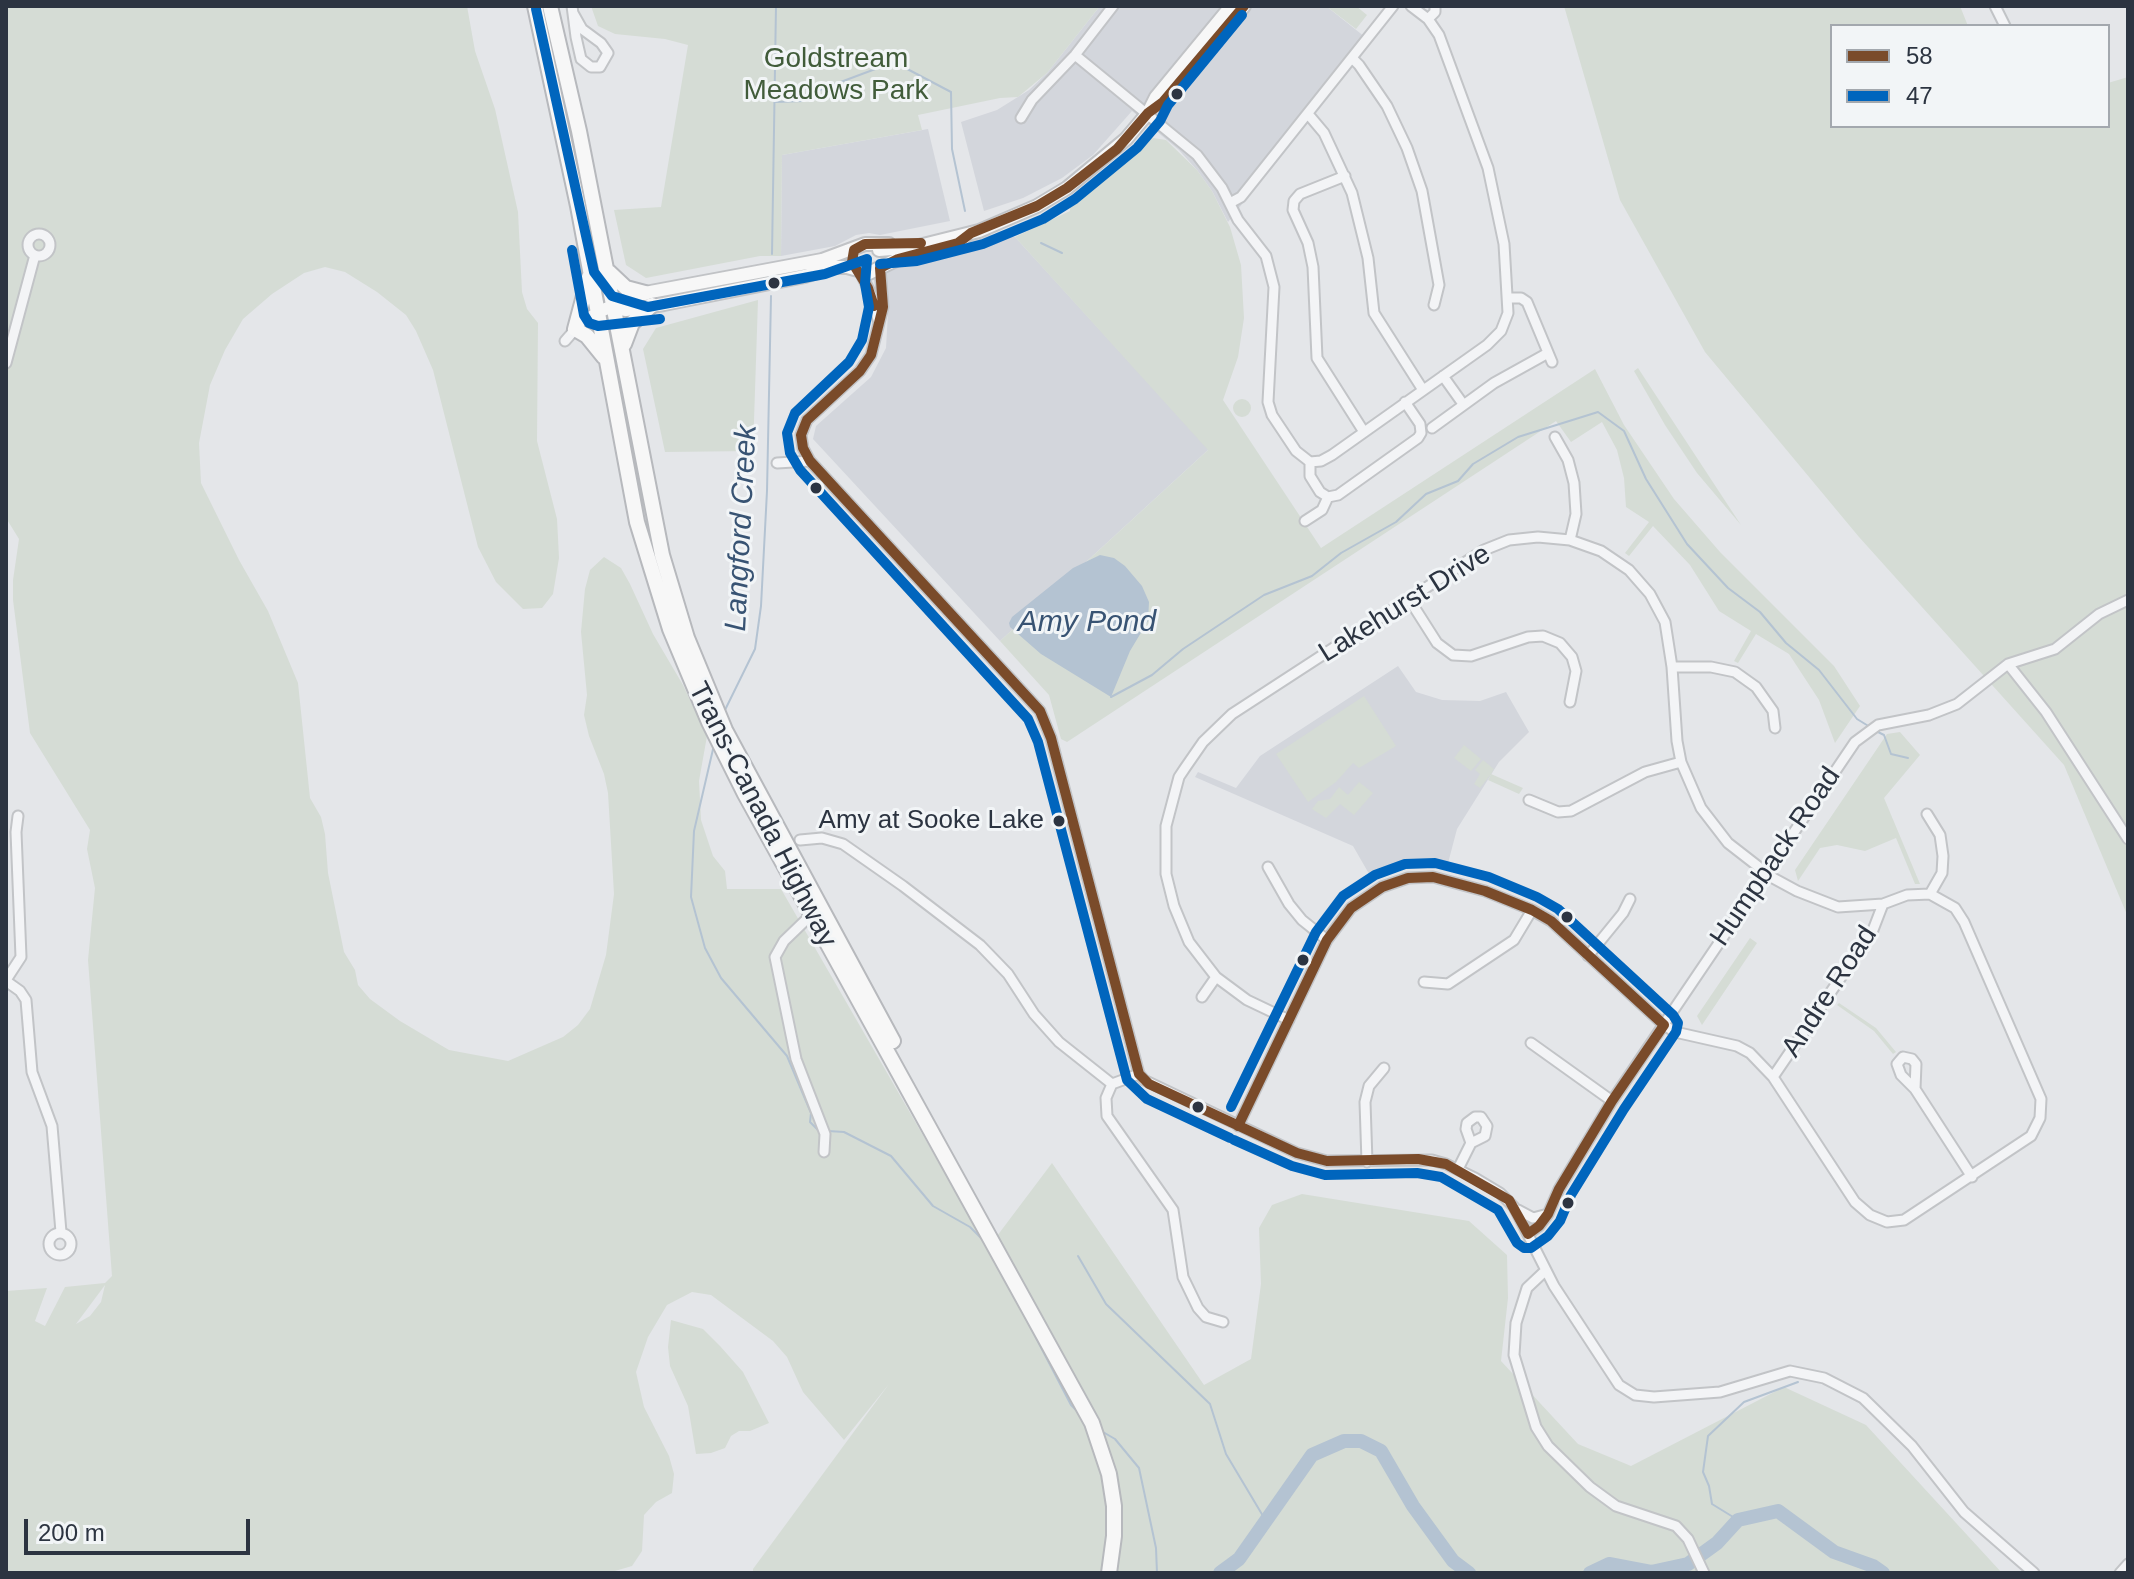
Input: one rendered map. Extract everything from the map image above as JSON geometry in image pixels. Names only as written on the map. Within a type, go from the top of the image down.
[{"type":"highway","name":"Trans-Canada Highway","points":[[535,6],[590,264],[637,522],[670,629],[725,756],[1092,1423],[1109,1474],[1114,1506],[1109,1573]]},
{"type":"highway","name":"Trans-Canada Highway","points":[[550,6],[579,131],[672,592],[704,683],[725,730],[933,1116],[1097,1412],[1115,1461],[1121,1494],[1123,1540],[1118,1573]]},
{"type":"highway","points":[[590,264],[587,291],[575,329],[587,336],[606,361]]},
{"type":"highway","points":[[607,268],[620,285],[649,299],[625,334],[623,348]]},
{"type":"highway","points":[[598,312],[610,339],[633,440],[644,463]]},
{"type":"highway","points":[[725,730],[744,776],[812,902],[812,914]]},
{"type":"main road","points":[[1148,113],[1156,97],[1231,6]]},
{"type":"main road","points":[[598,312],[870,246],[927,243],[971,233],[1037,206],[1067,188],[1117,149],[1148,113],[1163,102],[1244,6]]},
{"type":"main road","points":[[649,299],[840,267],[861,274],[869,273],[898,259],[958,243],[971,233]]},
{"type":"main road","points":[[870,246],[882,260],[880,268]]},
{"type":"main road","points":[[861,274],[852,257],[870,246]]},
{"type":"street","points":[[1021,118],[1032,100],[1075,55],[1113,6]]},
{"type":"street","points":[[1230,203],[1241,197],[1393,6]]},
{"type":"street","points":[[1075,55],[1197,155],[1244,227],[1261,247],[1273,277],[1270,409],[1298,454],[1310,462],[1326,458],[1498,335],[1508,313],[1504,244],[1488,168],[1439,35],[1428,19],[1411,6]]},
{"type":"street","points":[[1428,19],[1435,12],[1435,6]]},
{"type":"street","points":[[1995,6],[2004,24]]},
{"type":"street","points":[[572,9],[582,29],[601,43],[608,53],[600,67],[591,67],[581,59],[572,9]]},
{"type":"street","points":[[1352,58],[1387,106],[1419,180],[1439,285],[1434,305]]},
{"type":"street","points":[[1308,114],[1324,133],[1345,176],[1364,235],[1372,310],[1423,390]]},
{"type":"street","points":[[1345,176],[1300,194],[1294,201],[1293,210],[1311,253],[1317,358],[1364,432]]},
{"type":"street","points":[[6,363],[35,255]]},
{"type":"street","points":[[880,268],[883,307],[869,359],[804,425],[801,441],[810,461],[1040,711],[1051,738],[1139,1074],[1154,1087],[1297,1153],[1327,1161],[1418,1159],[1446,1164],[1500,1193],[1514,1207],[1533,1218],[1548,1214]]},
{"type":"street","points":[[861,274],[871,294],[879,323]]},
{"type":"street","points":[[1432,428],[1494,383],[1550,358],[1527,302],[1521,298],[1508,298]]},
{"type":"street","points":[[565,341],[585,318],[598,312]]},
{"type":"street","points":[[1443,376],[1463,404]]},
{"type":"street","points":[[1310,462],[1310,476],[1320,492],[1328,497],[1338,495],[1418,438],[1422,429],[1405,402]]},
{"type":"street","points":[[1555,437],[1568,460],[1574,483],[1576,514],[1570,540]]},
{"type":"street","points":[[777,463],[810,461]]},
{"type":"street","points":[[1305,521],[1322,510],[1328,497]]},
{"type":"street","name":"Lakehurst Drive","points":[[1289,1020],[1247,1000],[1216,977],[1189,942],[1174,906],[1166,874],[1166,826],[1179,777],[1203,742],[1232,714],[1484,550],[1509,540],[1538,537],[1570,540],[1601,551],[1629,570],[1650,594],[1665,622],[1681,762],[1701,808],[1728,843],[1765,873],[1797,891],[1838,907],[1883,904],[1907,895],[1930,894]]},
{"type":"street","points":[[1409,599],[1437,643],[1453,655],[1471,656],[1528,637],[1543,636],[1560,643],[1572,657],[1576,671],[1570,702]]},
{"type":"street","name":"Humpback Road","points":[[1528,1234],[1548,1214],[1559,1189],[1612,1101],[1855,742],[1878,725],[1929,715],[1957,704],[2008,664],[2055,649],[2099,614],[2128,600]]},
{"type":"street","points":[[2008,664],[2046,712],[2128,839]]},
{"type":"street","points":[[1672,667],[1711,667],[1735,672],[1756,687],[1773,711],[1775,728]]},
{"type":"street","points":[[1529,800],[1558,812],[1571,811],[1645,772],[1681,762]]},
{"type":"street","points":[[1238,1126],[1327,940],[1351,908],[1382,887],[1408,878],[1433,877],[1485,891],[1532,910],[1551,921],[1664,1025],[1675,1032],[1737,1046],[1750,1053],[1773,1077],[1855,1202],[1870,1215],[1887,1222],[1904,1220],[2031,1136],[2040,1118],[2041,1099],[1964,922],[1955,908],[1930,894],[1942,873],[1943,856],[1940,835],[1927,814]]},
{"type":"street","points":[[18,816],[21,957],[6,980],[26,1000],[32,1072],[52,1126],[61,1232]]},
{"type":"street","points":[[800,840],[822,838],[843,844],[980,945],[1008,974],[1034,1014],[1059,1042],[1112,1084]]},
{"type":"street","points":[[1268,867],[1289,904],[1302,920],[1327,940]]},
{"type":"street","points":[[1588,956],[1623,913],[1630,899]]},
{"type":"street","name":"Andre Road","points":[[1773,1077],[1873,930],[1883,904]]},
{"type":"street","points":[[1424,982],[1448,984],[1514,940],[1532,910]]},
{"type":"street","points":[[812,914],[784,941],[775,957],[796,1059],[825,1134],[824,1152]]},
{"type":"street","points":[[1202,997],[1216,977]]},
{"type":"street","points":[[1531,1043],[1612,1101]]},
{"type":"street","points":[[1367,1162],[1365,1102],[1369,1086],[1384,1068]]},
{"type":"street","points":[[1139,1074],[1112,1084],[1106,1098],[1107,1116],[1173,1210],[1183,1277],[1198,1308],[1206,1317],[1223,1322]]},
{"type":"street","points":[[1915,1089],[1972,1177]]},
{"type":"street","points":[[1458,1169],[1471,1143]]},
{"type":"street","points":[[1514,1207],[1545,1271],[1619,1385],[1635,1395],[1654,1397],[1720,1392],[1790,1371],[1824,1378],[1863,1398],[1912,1446],[1964,1512],[2034,1573]]},
{"type":"street","points":[[1545,1271],[1527,1288],[1516,1323],[1514,1344],[1514,1355],[1536,1427],[1548,1446],[1590,1487],[1616,1506],[1676,1526],[1688,1539],[1704,1573]]},
{"type":"street","points":[[2120,1573],[2128,1564]]},
{"type":"shaded area","points":[[1100,6],[1326,6],[1370,41],[1228,222],[1197,170],[1179,150],[1132,111],[1093,155],[1062,178],[1023,198],[984,211],[961,122],[997,110],[1029,90],[1047,73]]},
{"type":"shaded area","points":[[928,129],[950,221],[880,235],[856,235],[835,246],[781,256],[782,155]]},
{"type":"shaded area","points":[[984,234],[1015,237],[1209,449],[1000,641],[813,439],[816,426],[871,377],[886,348],[888,313],[883,283],[890,266]]},
{"type":"shaded area","points":[[1398,666],[1416,692],[1442,700],[1480,701],[1506,692],[1529,732],[1499,762],[1457,829],[1447,867],[1407,868],[1372,879],[1353,846],[1195,777],[1198,772],[1236,788],[1260,756]]},
{"type":"green space","points":[[6,6],[467,6],[475,51],[495,109],[518,212],[522,292],[527,309],[538,323],[537,441],[557,519],[559,558],[553,594],[542,608],[523,609],[496,582],[478,547],[433,370],[416,331],[406,315],[345,272],[325,267],[304,273],[272,294],[243,319],[210,385],[199,443],[201,483],[268,611],[298,683],[310,798],[321,817],[325,834],[328,873],[344,952],[355,970],[358,985],[370,999],[449,1050],[508,1061],[563,1037],[578,1025],[590,1009],[606,955],[614,894],[608,793],[584,715],[587,695],[581,632],[590,570],[604,557],[621,568],[707,736],[699,781],[701,820],[713,856],[725,871],[727,889],[781,889],[988,1248],[1052,1163],[1204,1385],[1251,1359],[1261,1284],[1259,1228],[1272,1205],[1302,1194],[1469,1221],[1507,1255],[1508,1298],[1501,1361],[1578,1444],[1631,1466],[1784,1387],[1866,1425],[2002,1573],[753,1573],[889,1384],[844,1440],[803,1392],[787,1357],[773,1341],[711,1295],[692,1292],[667,1305],[648,1337],[636,1372],[644,1407],[669,1456],[674,1474],[672,1493],[656,1502],[644,1515],[642,1551],[632,1566],[608,1573],[6,1573],[6,1291],[47,1288],[35,1321],[45,1326],[65,1287],[105,1283],[112,1276],[88,960],[95,888],[87,849],[90,830],[30,733],[13,600],[19,539],[6,518]],"holes":[[[105,1285],[101,1302],[90,1316],[76,1324]]]},
{"type":"green space","name":"Goldstream Meadows Park","points":[[591,6],[1100,6],[1047,73],[1018,97],[918,115],[922,130],[782,155],[781,256],[760,256],[646,278],[626,265],[614,210],[661,207],[688,45],[665,39],[615,34],[598,26]]},
{"type":"green space","points":[[1326,6],[1356,6],[1367,15],[1356,29]]},
{"type":"green space","points":[[1564,6],[1960,6],[1967,24],[1830,24],[1830,128],[2110,128],[2110,82],[2128,77],[2128,917],[2064,765],[1859,537],[1705,352],[1620,200]]},
{"type":"green space","points":[[1153,138],[1166,140],[1197,170],[1212,191],[1230,227],[1241,265],[1244,318],[1238,357],[1223,400],[1321,548],[1595,369],[1624,425],[1674,499],[1720,552],[1834,666],[1860,706],[1835,743],[1819,700],[1789,654],[1756,634],[1738,663],[1734,661],[1751,631],[1719,611],[1690,565],[1653,526],[1629,556],[1625,553],[1649,522],[1626,507],[1624,478],[1617,450],[1602,422],[1571,442],[1556,421],[1067,742],[1061,739],[1049,695],[1000,641],[1208,450],[1015,237],[1070,211],[1070,205],[1078,195]]},
{"type":"green space","points":[[758,300],[753,451],[665,452],[643,349],[656,328]]},
{"type":"green space","points":[[1638,368],[1741,525],[1697,473],[1665,425],[1634,371]]},
{"type":"green space","points":[[1242,399],[1251,408],[1242,417],[1233,408]]},
{"type":"green space","points":[[1364,696],[1396,746],[1359,768],[1353,763],[1336,782],[1308,802],[1276,754]]},
{"type":"green space","points":[[1900,732],[1920,755],[1884,798],[1920,884],[1915,884],[1896,838],[1865,851],[1837,845],[1820,848],[1798,881],[1795,870],[1887,734]]},
{"type":"green space","points":[[1464,745],[1481,759],[1471,771],[1454,758]]},
{"type":"green space","points":[[1483,760],[1494,769],[1480,788],[1474,784],[1480,774],[1475,770]]},
{"type":"green space","points":[[1491,774],[1523,788],[1519,794],[1488,780]]},
{"type":"green space","points":[[1359,782],[1373,793],[1354,815],[1340,804],[1326,818],[1312,809],[1318,801],[1330,799],[1339,787],[1348,795]]},
{"type":"green space","points":[[1750,938],[1757,943],[1702,1025],[1697,1016]]},
{"type":"green space","points":[[1839,1003],[1876,1028],[1896,1052],[1893,1054],[1874,1031],[1837,1005]]},
{"type":"green space","points":[[671,1320],[703,1329],[720,1346],[743,1372],[769,1423],[750,1431],[739,1431],[731,1436],[725,1448],[696,1454],[688,1406],[670,1366],[668,1347]]},
{"type":"water","name":"Amy Pond","points":[[1100,555],[1114,558],[1125,566],[1142,586],[1149,602],[1148,621],[1130,651],[1111,697],[1041,654],[1009,623],[1012,617],[1073,568]]},
{"type":"waterway","name":"Langford Creek","points":[[772,254],[776,6]]},
{"type":"waterway","points":[[775,102],[804,101],[822,89],[894,62],[951,92],[952,149],[965,211]]},
{"type":"waterway","points":[[1041,243],[1062,253]]},
{"type":"waterway","name":"Langford Creek","points":[[724,712],[755,649],[761,606],[771,296]]},
{"type":"waterway","points":[[1111,697],[1152,675],[1183,649],[1264,595],[1312,576],[1341,553],[1396,522],[1426,494],[1458,481],[1473,464],[1518,437],[1598,412],[1624,431],[1646,479],[1687,544],[1728,588],[1760,612],[1786,643],[1819,670],[1857,719],[1870,727]]},
{"type":"waterway","points":[[1876,731],[1884,735],[1891,754],[1908,758]]},
{"type":"waterway","name":"Langford Creek","points":[[714,745],[694,831],[691,897],[705,948],[721,978],[787,1056],[811,1113],[810,1122],[818,1130]]},
{"type":"waterway","name":"Langford Creek","points":[[828,1131],[844,1132],[891,1156],[933,1206],[970,1227],[982,1239]]},
{"type":"waterway","points":[[1078,1256],[1106,1304],[1210,1404],[1226,1454],[1266,1521]]},
{"type":"waterway","name":"Langford Creek","points":[[1009,1286],[1071,1405],[1079,1413]]},
{"type":"waterway","points":[[1738,1520],[1712,1504],[1703,1472],[1708,1436],[1744,1402],[1798,1382]]},
{"type":"waterway","name":"Langford Creek","points":[[1103,1432],[1115,1439],[1139,1468],[1156,1548],[1157,1573]]},
{"type":"waterway","points":[[1220,1573],[1239,1559],[1312,1455],[1344,1441],[1361,1441],[1381,1451],[1413,1506],[1453,1561],[1469,1573]]},
{"type":"waterway","points":[[1590,1573],[1609,1564],[1651,1572],[1688,1564],[1717,1543],[1738,1520],[1778,1511],[1834,1552],[1873,1566],[1883,1573]]},
{"type":"transit line","name":"58","points":[[1244,6],[1163,102],[1148,113],[1117,149],[1067,188],[1037,206],[971,233],[958,243],[898,259],[880,268],[883,307],[871,355],[860,371],[807,420],[801,435],[803,448],[810,461],[1040,711],[1051,738],[1139,1074],[1149,1084],[1297,1153],[1327,1161],[1418,1159],[1446,1164],[1509,1200],[1528,1234],[1548,1214],[1559,1189],[1612,1101],[1664,1025]]},
{"type":"transit line","name":"47","points":[[536,9],[594,272],[612,296],[648,307],[825,274],[867,259],[865,284],[869,307],[862,340],[849,362],[795,413],[787,433],[790,453],[800,470],[1028,719],[1038,742],[1127,1080],[1147,1099],[1230,1138]]},
{"type":"transit line","name":"47","points":[[880,264],[917,261],[983,244],[1043,219],[1075,199],[1137,148],[1242,15]]},
{"type":"transit line","name":"58","points":[[874,306],[868,288],[852,262],[854,250],[865,244],[921,243]]},
{"type":"transit line","name":"47","points":[[572,250],[584,315],[589,323],[598,326],[660,319]]},
{"type":"transit line","name":"47","points":[[1231,1107],[1316,932],[1343,896],[1375,875],[1405,864],[1435,863],[1489,877],[1558,909],[1678,1023],[1676,1032],[1571,1195],[1560,1221],[1548,1236],[1531,1248],[1517,1243],[1498,1210],[1441,1177],[1417,1173],[1325,1175],[1292,1166],[1234,1140]]},
{"type":"transit line","name":"58","points":[[1238,1126],[1327,940],[1351,908],[1382,887],[1408,878],[1433,877],[1485,891],[1532,910],[1551,921],[1664,1025]]},
{"type":"place","name":"Amy at Sooke Lake","points":[[1059,821]]}]
